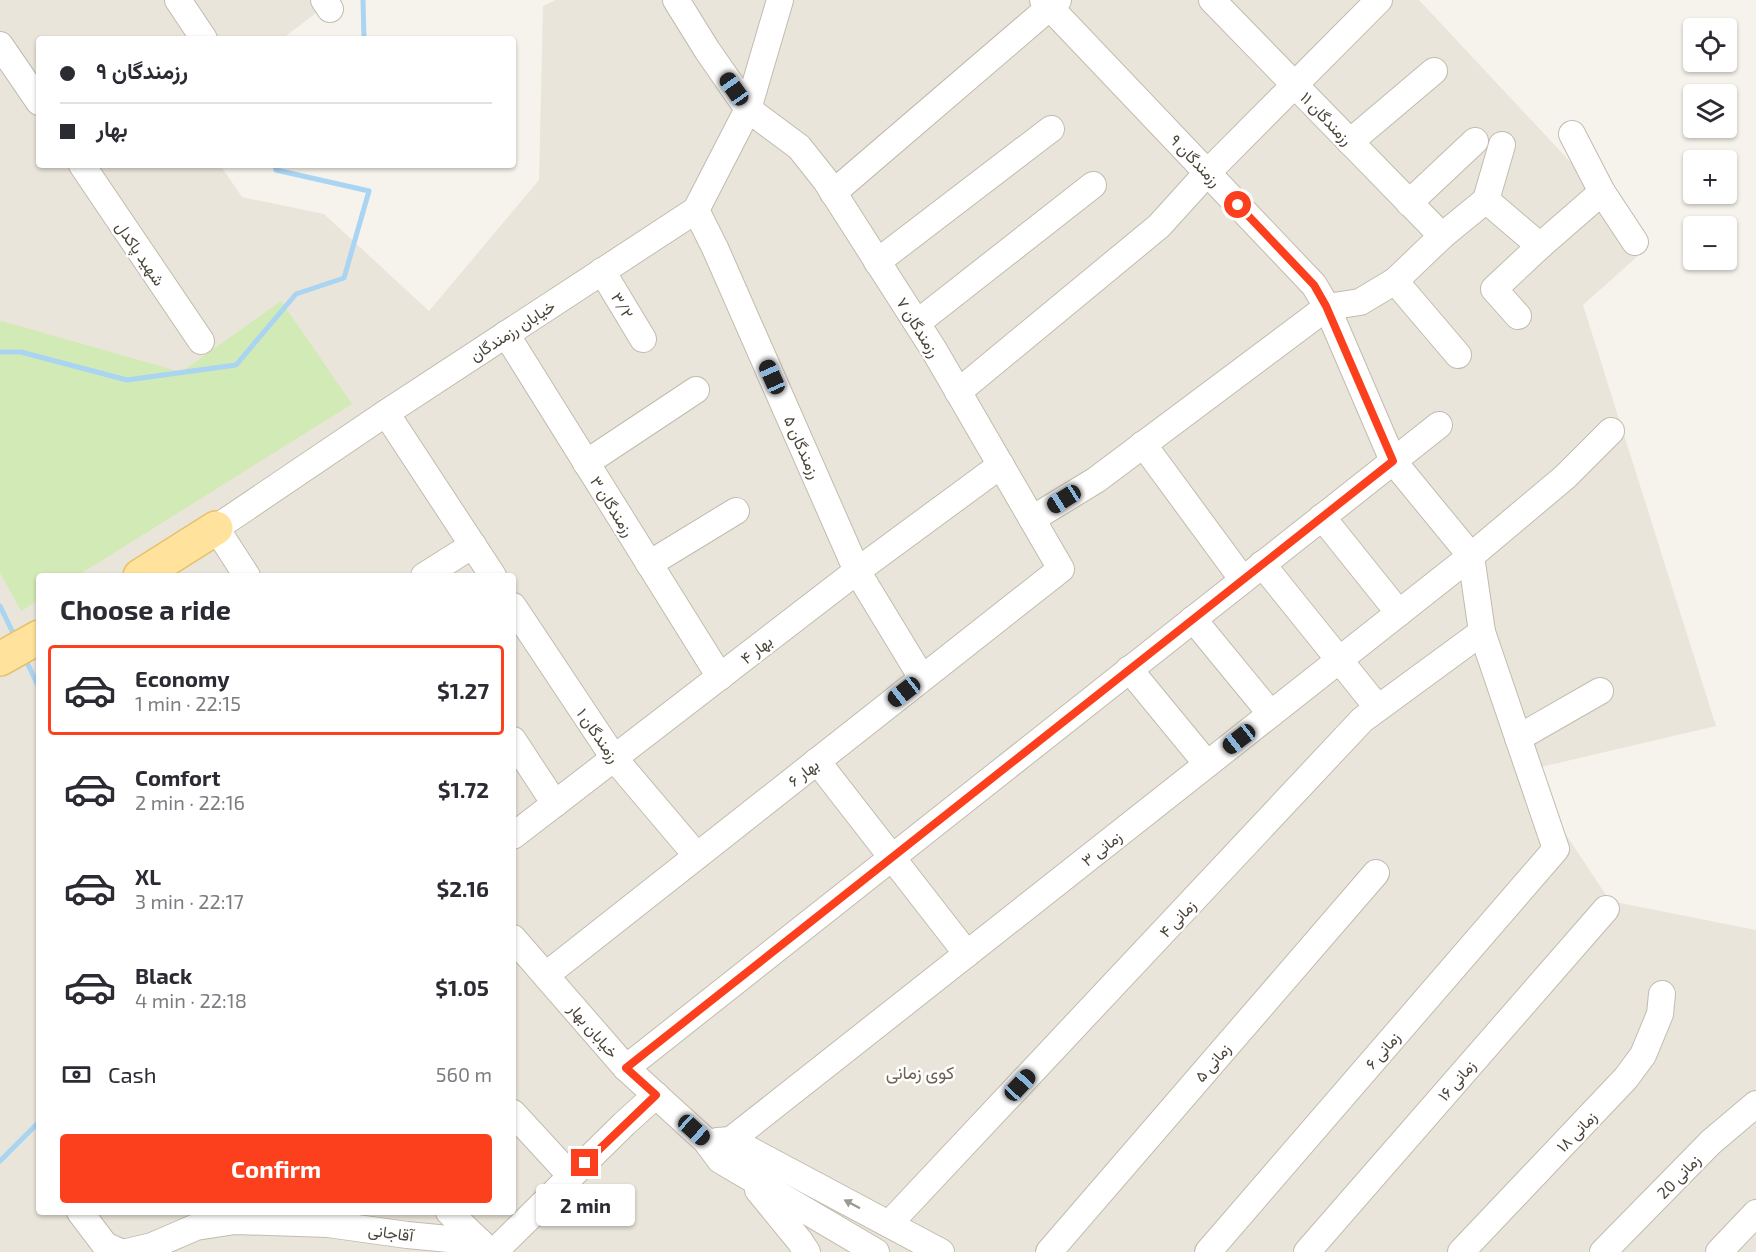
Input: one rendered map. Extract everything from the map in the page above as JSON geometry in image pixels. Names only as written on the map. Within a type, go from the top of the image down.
[{"type":"main road","name":"خیابان رزمندگان","points":[[145,573],[216,528]]},
{"type":"main road","points":[[0,659],[36,639]]},
{"type":"street","points":[[178,0],[202,36]]},
{"type":"street","name":"رزمندگان ۷","points":[[676,0],[748,109],[799,147],[833,193],[917,323],[1061,569]]},
{"type":"street","name":"خیابان رزمندگان","points":[[216,528],[386,413],[696,210],[748,109],[780,0]]},
{"type":"street","name":"رزمندگان ۱۱","points":[[1212,0],[1442,236]]},
{"type":"street","points":[[958,392],[1159,226],[1207,173],[1379,0]]},
{"type":"street","points":[[833,193],[1050,3]]},
{"type":"street","name":"رزمندگان ۹","points":[[1050,3],[1314,285],[1326,306],[1393,461],[1471,556]]},
{"type":"street","points":[[0,45],[36,98]]},
{"type":"street","points":[[1350,142],[1434,71]]},
{"type":"street","points":[[878,262],[1051,129]]},
{"type":"street","points":[[1572,135],[1602,192],[1635,242]]},
{"type":"street","points":[[1409,203],[1475,141]]},
{"type":"street","points":[[1032,519],[1096,480],[1326,306],[1360,302],[1395,281],[1442,236],[1486,200],[1502,145]]},
{"type":"street","name":"شهید پاکدل","points":[[84,168],[201,340]]},
{"type":"street","points":[[917,323],[1093,184]]},
{"type":"street","points":[[1518,316],[1494,289],[1602,192]]},
{"type":"street","points":[[1486,200],[1540,246]]},
{"type":"street","name":"رزمندگان ۵","points":[[696,210],[720,259],[857,571],[922,678]]},
{"type":"street","name":"۳/۲","points":[[602,271],[643,339]]},
{"type":"street","points":[[1395,281],[1458,355]]},
{"type":"street","name":"رزمندگان ۳","points":[[506,334],[720,677]]},
{"type":"street","points":[[586,463],[696,390]]},
{"type":"street","points":[[386,413],[491,573]]},
{"type":"street","points":[[626,1068],[1439,425]]},
{"type":"street","name":"زمانی ۳","points":[[719,1141],[967,954],[1471,556],[1565,477],[1611,431]]},
{"type":"street","points":[[1143,444],[1252,572],[1340,660],[1378,708]]},
{"type":"street","name":"بهار ۴","points":[[516,834],[857,571],[1001,465]]},
{"type":"street","points":[[649,564],[736,511]]},
{"type":"street","points":[[1322,517],[1399,613]]},
{"type":"street","points":[[216,528],[245,573]]},
{"type":"street","points":[[429,573],[473,545]]},
{"type":"street","points":[[1471,556],[1482,632],[1518,738],[1600,691]]},
{"type":"street","name":"بهار ۶","points":[[546,975],[1061,569]]},
{"type":"street","name":"رزمندگان ۱","points":[[516,611],[614,758],[697,856]]},
{"type":"street","points":[[1193,619],[1271,714]]},
{"type":"street","name":"زمانی ۴","points":[[889,1224],[1362,720],[1482,632]]},
{"type":"street","points":[[1129,669],[1208,764]]},
{"type":"street","name":"زمانی ۶","points":[[1208,1252],[1556,849],[1518,738]]},
{"type":"street","points":[[516,745],[555,804]]},
{"type":"street","points":[[817,761],[967,954]]},
{"type":"street","name":"زمانی ۵","points":[[1049,1252],[1376,873]]},
{"type":"street","name":"زمانی ۱۶","points":[[1307,1252],[1606,909]]},
{"type":"street","name":"خیابان بهار","points":[[516,941],[626,1068],[656,1095],[719,1141],[941,1252]]},
{"type":"street","name":"زمانی ۱۸","points":[[1461,1252],[1626,1078],[1643,1055],[1660,1014],[1662,994]]},
{"type":"street","points":[[452,1215],[488,1249],[572,1176],[656,1095]]},
{"type":"street","name":"زمانی 20","points":[[1603,1252],[1711,1142],[1756,1104]]},
{"type":"street","points":[[516,1116],[572,1176]]},
{"type":"street","name":"خیابان بهار","points":[[719,1141],[720,1160],[876,1252]]},
{"type":"street","points":[[744,1174],[800,1240],[807,1252]]},
{"type":"street","points":[[1719,1252],[1756,1213]]},
{"type":"street","points":[[82,1215],[105,1245],[120,1252]]},
{"type":"street","name":"آقاجانی","points":[[127,1252],[152,1246],[196,1227],[235,1221],[328,1224],[488,1249]]},
{"type":"shaded area","points":[[0,0],[333,0],[286,36],[36,36],[36,168],[222,168],[242,197],[324,214],[429,311],[539,180],[543,6],[556,0],[1419,0],[1649,246],[1583,305],[1716,726],[1524,771],[1610,901],[1756,930],[1756,1252],[0,1252]]},
{"type":"green space","points":[[281,301],[352,404],[82,573],[36,573],[36,602],[21,611],[0,573],[0,322],[181,372]]},
{"type":"waterway","points":[[363,0],[364,36]]},
{"type":"waterway","points":[[0,352],[21,352],[127,380],[236,365],[296,294],[344,278],[369,191],[276,170],[276,168]]},
{"type":"waterway","points":[[0,606],[15,637]]},
{"type":"waterway","points":[[24,656],[36,682]]},
{"type":"waterway","points":[[0,1161],[36,1125]]},
{"type":"district","name":"کوی زمانی","points":[[920,1072]]},
{"type":"route","points":[[585,1163],[656,1095],[626,1068],[1393,461],[1326,306],[1314,285],[1238,205]]}]
